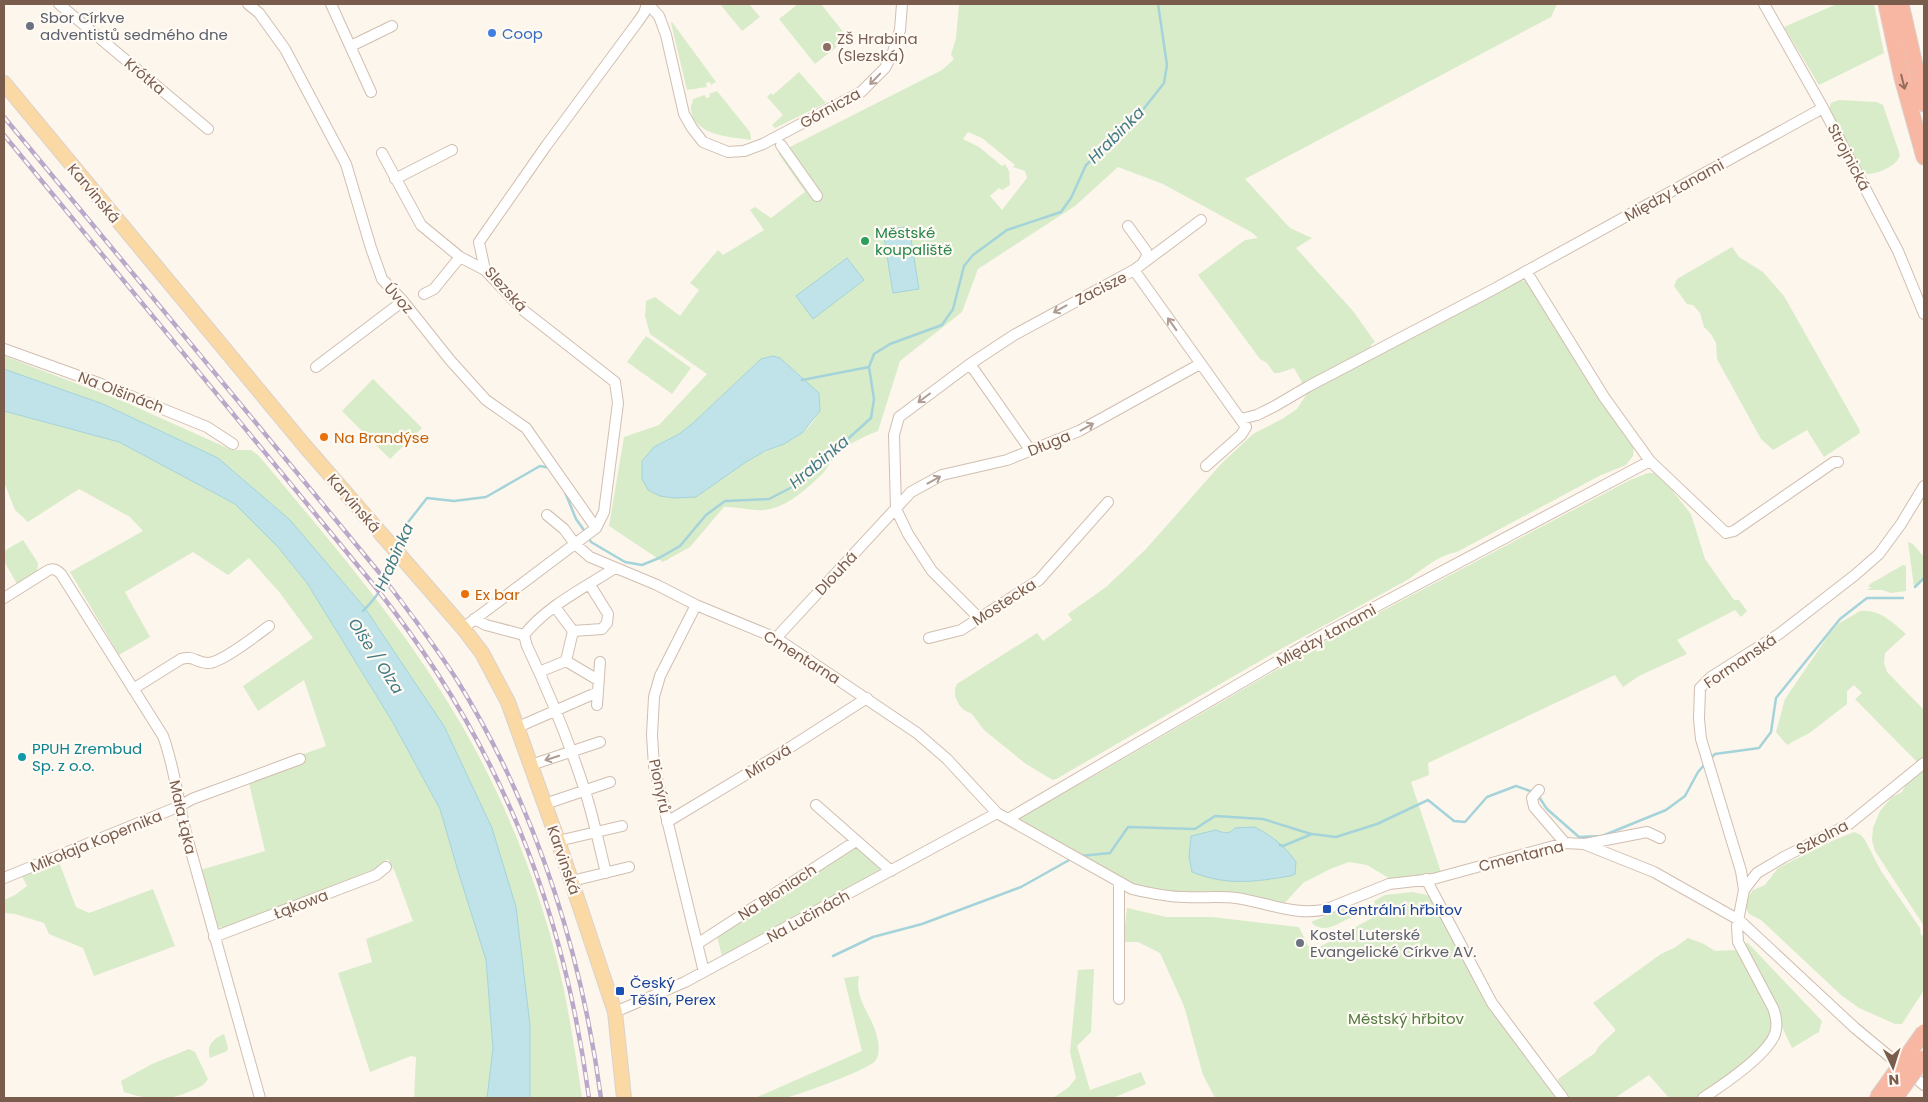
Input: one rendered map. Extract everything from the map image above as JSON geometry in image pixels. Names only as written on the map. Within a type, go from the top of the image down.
[{"type":"highway","points":[[1885,4],[1924,157]]},
{"type":"highway","points":[[1901,4],[1924,104]]},
{"type":"highway","points":[[1910,4],[1914,64]]},
{"type":"highway","points":[[1877,1098],[1924,1032]]},
{"type":"highway","points":[[1895,1098],[1924,1058]]},
{"type":"main road","name":"Karvinská","points":[[4,83],[298,438],[463,628],[482,653],[498,681],[518,727],[615,1012],[624,1098]]},
{"type":"street","name":"Krótka","points":[[59,4],[208,130]]},
{"type":"street","name":"Úvoz","points":[[248,4],[259,13],[286,49],[346,164],[370,248],[382,279],[404,301],[450,360],[486,400],[526,428],[593,530]]},
{"type":"street","points":[[331,4],[371,92]]},
{"type":"street","name":"Górnicza","points":[[648,4],[659,16],[666,35],[684,114],[703,142],[728,152],[744,150],[763,144],[861,92],[885,68],[893,52],[900,30],[902,4]]},
{"type":"street","name":"Slezská","points":[[593,530],[604,512],[618,403],[615,382],[523,310],[485,270],[479,242],[546,146],[637,23],[648,4]]},
{"type":"street","name":"Strojnická","points":[[1764,4],[1823,108],[1898,251],[1924,314]]},
{"type":"street","points":[[351,46],[392,26]]},
{"type":"street","name":"Między Łanami","points":[[1240,419],[1257,415],[1275,406],[1309,386],[1494,289],[1823,108]]},
{"type":"street","points":[[781,145],[816,196]]},
{"type":"street","points":[[395,179],[452,150]]},
{"type":"street","points":[[382,153],[421,225],[460,258],[485,270]]},
{"type":"street","points":[[1138,267],[1201,220]]},
{"type":"street","points":[[1128,226],[1146,251],[1147,256],[1138,267]]},
{"type":"street","points":[[424,294],[434,289],[460,258]]},
{"type":"street","name":"Zacisze","points":[[896,509],[894,435],[899,417],[1014,334],[1138,267],[1200,364]]},
{"type":"street","points":[[1526,271],[1604,397],[1650,461],[1726,534],[1734,531],[1834,462],[1838,462]]},
{"type":"street","points":[[316,367],[404,301]]},
{"type":"street","name":"Na Olšinách","points":[[4,349],[101,384],[207,427],[234,444]]},
{"type":"street","points":[[970,364],[1031,451]]},
{"type":"street","points":[[1200,364],[1246,426],[1244,432],[1206,466]]},
{"type":"street","name":"Długa","points":[[896,509],[911,492],[942,475],[1007,460],[1079,431],[1200,364]]},
{"type":"street","name":"Między Łanami","points":[[1008,819],[1326,633],[1650,461]]},
{"type":"street","name":"Formanská","points":[[1744,890],[1741,871],[1701,739],[1699,719],[1700,688],[1711,677],[1779,634],[1879,554],[1902,524],[1924,486]]},
{"type":"street","name":"Mostecka","points":[[928,638],[961,630],[978,617],[1039,580],[1108,502]]},
{"type":"street","points":[[896,509],[908,534],[932,571],[978,617]]},
{"type":"street","name":"Dlouhá","points":[[776,638],[896,509]]},
{"type":"street","name":"Cmentarna","points":[[547,516],[564,529],[590,557],[657,584],[696,605],[776,638],[917,733],[947,759],[997,813],[1132,889],[1159,895],[1234,898],[1310,911],[1327,909],[1389,884],[1426,879],[1565,842],[1584,844],[1654,872],[1739,920],[1855,1028],[1924,1085]]},
{"type":"street","points":[[463,628],[593,530]]},
{"type":"street","points":[[524,635],[534,622],[615,568]]},
{"type":"street","name":"Mała Łąka","points":[[4,598],[47,571],[52,569],[61,574],[163,736],[214,937],[260,1098]]},
{"type":"street","points":[[573,631],[602,629],[607,623],[608,614],[590,585]]},
{"type":"street","name":"Pionýrů","points":[[696,605],[660,676],[654,698],[652,735],[654,766],[704,972]]},
{"type":"street","points":[[555,607],[573,631]]},
{"type":"street","points":[[474,619],[486,625],[524,635]]},
{"type":"street","points":[[133,689],[181,659],[188,657],[207,664],[219,661],[269,626]]},
{"type":"street","points":[[566,661],[573,631]]},
{"type":"street","points":[[524,635],[572,751],[585,790],[606,873]]},
{"type":"street","points":[[539,672],[566,661]]},
{"type":"street","points":[[566,661],[598,680]]},
{"type":"street","points":[[597,705],[600,662]]},
{"type":"street","points":[[518,727],[598,692]]},
{"type":"street","name":"Mírová","points":[[667,822],[775,758],[867,698]]},
{"type":"street","points":[[531,765],[600,742]]},
{"type":"street","name":"Mikołaja Kopernika","points":[[4,878],[180,806],[192,799],[300,759]]},
{"type":"street","name":"Szkolna","points":[[1703,1098],[1754,1059],[1766,1047],[1776,1031],[1777,1021],[1773,1008],[1739,946],[1737,931],[1744,890],[1757,873],[1784,856],[1849,824],[1924,763]]},
{"type":"street","points":[[545,804],[610,782]]},
{"type":"street","points":[[1536,794],[1534,808],[1565,842]]},
{"type":"street","points":[[816,805],[891,871]]},
{"type":"street","name":"Na Lučinách","points":[[615,1012],[704,972],[997,813]]},
{"type":"street","points":[[558,841],[622,826]]},
{"type":"street","points":[[1584,844],[1647,832],[1660,838]]},
{"type":"street","name":"Na Błoniach","points":[[697,944],[856,841]]},
{"type":"street","name":"Łąkowa","points":[[214,937],[376,875],[386,867]]},
{"type":"street","points":[[580,879],[629,868]]},
{"type":"street","points":[[1741,871],[1757,873]]},
{"type":"street","points":[[1426,879],[1492,1003],[1563,1098]]},
{"type":"street","points":[[1119,883],[1119,999]]},
{"type":"green space","points":[[720,4],[749,4],[760,17],[742,31]]},
{"type":"green space","points":[[798,4],[821,4],[848,38],[815,64],[779,19]]},
{"type":"green space","points":[[959,4],[1557,4],[1551,17],[1245,179],[1290,228],[1312,238],[1296,248],[1353,311],[1375,342],[1368,351],[1303,384],[1294,368],[1274,373],[1267,363],[1260,359],[1198,275],[1245,240],[1258,238],[1251,232],[1163,184],[1118,167],[1075,206],[978,269],[962,312],[900,361],[878,431],[843,449],[812,483],[799,494],[777,507],[753,510],[724,507],[690,547],[663,562],[609,526],[624,437],[659,425],[707,374],[650,334],[645,316],[646,301],[655,297],[680,316],[699,290],[690,283],[718,250],[723,255],[764,230],[750,210],[755,207],[771,218],[805,192],[778,153],[942,70],[954,59],[951,55],[956,38]],"holes":[[[968,132],[982,138],[1015,165],[1013,167],[1025,171],[1027,178],[1002,210],[990,196],[999,188],[1002,190],[1010,185],[1009,171],[1005,164],[1002,166],[979,147],[963,139]],[[780,358],[819,393],[819,412],[813,422],[797,436],[747,461],[696,497],[654,447],[679,434],[692,424],[761,359]]]},
{"type":"green space","points":[[1837,4],[1874,4],[1884,53],[1819,85],[1784,27]]},
{"type":"green space","points":[[672,22],[716,82],[711,85],[710,82],[706,83],[707,87],[687,90]]},
{"type":"green space","points":[[799,72],[826,103],[775,128],[772,125],[783,115],[767,97],[771,93],[773,95]]},
{"type":"green space","points":[[717,91],[750,132],[751,140],[715,134],[699,125],[694,119],[691,108],[693,99],[705,95],[706,98],[710,97],[709,94]]},
{"type":"green space","points":[[1839,100],[1877,102],[1883,105],[1900,155],[1895,163],[1879,172],[1864,174],[1829,109],[1831,103]]},
{"type":"green space","points":[[1732,247],[1739,257],[1763,272],[1784,296],[1859,429],[1860,433],[1824,457],[1807,430],[1773,450],[1761,439],[1717,359],[1716,343],[1704,327],[1700,313],[1693,305],[1687,304],[1674,286],[1677,279]]},
{"type":"green space","points":[[1519,280],[1526,281],[1534,290],[1579,368],[1634,445],[1633,456],[1626,465],[1601,475],[1457,552],[1438,559],[1409,579],[1272,654],[1053,780],[1026,764],[984,730],[972,714],[959,705],[955,696],[957,684],[1037,633],[1043,641],[1072,620],[1068,614],[1106,587],[1146,549],[1221,464],[1253,434],[1297,409],[1310,389]]},
{"type":"green space","points":[[646,336],[691,368],[672,394],[627,362]]},
{"type":"green space","points":[[4,356],[125,402],[232,450],[251,450],[259,456],[387,613],[434,680],[455,714],[491,779],[521,848],[545,918],[564,990],[582,1098],[530,1098],[530,1025],[444,726],[365,608],[290,520],[218,458],[103,404],[4,369]]},
{"type":"green space","points":[[373,379],[422,428],[390,459],[342,411]]},
{"type":"green space","points":[[4,411],[119,442],[235,504],[278,547],[307,583],[392,721],[440,809],[486,960],[493,1048],[487,1098],[414,1098],[416,1057],[411,1056],[370,1072],[338,973],[372,962],[366,939],[413,921],[395,872],[388,859],[375,869],[225,928],[216,927],[200,870],[265,851],[249,783],[304,762],[301,755],[326,746],[304,680],[258,711],[243,686],[313,638],[280,593],[249,558],[228,575],[193,552],[125,592],[150,637],[119,655],[70,572],[143,531],[130,517],[79,489],[28,522],[15,510],[4,482]]},
{"type":"green space","points":[[1648,473],[1654,473],[1671,489],[1691,514],[1705,559],[1734,600],[1739,600],[1747,611],[1741,617],[1735,610],[1677,640],[1687,654],[1639,676],[1623,687],[1615,675],[1428,763],[1429,775],[1411,782],[1441,872],[1392,880],[1367,865],[1349,862],[1330,869],[1303,883],[1283,905],[1174,894],[1128,884],[1017,818],[1094,776],[1316,647],[1317,652],[1324,649],[1323,643],[1329,639],[1630,480]]},
{"type":"green space","points":[[23,540],[38,563],[37,571],[17,584],[4,561],[4,551]]},
{"type":"green space","points":[[1908,542],[1913,544],[1924,557],[1924,577],[1914,587]]},
{"type":"green space","points":[[1903,565],[1906,566],[1906,591],[1891,593],[1882,590],[1867,590],[1872,587],[1868,587],[1870,584]]},
{"type":"green space","points":[[1860,611],[1880,614],[1906,634],[1885,653],[1884,663],[1887,672],[1924,710],[1924,757],[1917,762],[1855,699],[1862,693],[1854,685],[1847,691],[1847,704],[1811,732],[1787,745],[1776,732],[1785,699],[1828,636],[1838,624]]},
{"type":"green space","points":[[1924,767],[1924,926],[1875,851],[1872,840],[1873,828],[1880,811],[1892,797],[1902,792],[1908,781]]},
{"type":"green space","points":[[1854,832],[1861,835],[1865,840],[1881,871],[1920,928],[1921,935],[1924,936],[1924,990],[1902,1024],[1895,1024],[1859,1008],[1841,995],[1761,920],[1749,914],[1745,906],[1746,900],[1753,890],[1765,885],[1778,868]]},
{"type":"green space","points":[[856,845],[882,869],[722,956],[717,936]]},
{"type":"green space","points":[[59,862],[76,907],[89,913],[153,889],[175,946],[94,976],[83,948],[49,934],[44,923],[15,914],[4,913],[4,900],[27,886],[22,876]]},
{"type":"green space","name":"Městský hřbitov","points":[[1412,892],[1427,895],[1438,905],[1494,1015],[1559,1098],[1215,1098],[1203,1075],[1184,1006],[1160,953],[1138,942],[1123,942],[1127,908],[1166,917],[1212,917],[1299,927],[1308,946],[1311,945],[1314,950],[1372,918],[1374,915],[1370,908],[1375,904],[1374,901],[1385,895]]},
{"type":"green space","points":[[1353,905],[1356,912],[1354,916],[1332,926],[1321,928],[1311,922]]},
{"type":"green space","points":[[1688,938],[1704,944],[1715,951],[1735,950],[1741,956],[1771,1009],[1772,1025],[1766,1040],[1732,1073],[1698,1098],[1669,1098],[1649,1075],[1615,1098],[1568,1098],[1560,1087],[1558,1079],[1595,1053],[1599,1046],[1615,1031],[1593,1003],[1661,954]]},
{"type":"green space","points":[[1747,942],[1822,1021],[1819,1032],[1792,1048],[1781,1025],[1773,996],[1751,962],[1745,945]]},
{"type":"green space","points":[[1094,969],[1091,1032],[1077,1046],[1090,1090],[1141,1072],[1146,1084],[1113,1098],[1053,1098],[1069,1087],[1076,1078],[1070,1052],[1078,970]]},
{"type":"green space","points":[[859,976],[858,985],[861,1000],[875,1029],[878,1040],[879,1051],[876,1060],[848,1075],[792,1096],[778,1099],[755,1098],[862,1051],[844,978]]},
{"type":"green space","points":[[224,1034],[228,1048],[227,1051],[210,1058],[209,1049],[211,1043]]},
{"type":"green space","points":[[189,1049],[195,1052],[208,1079],[202,1086],[175,1097],[159,1099],[124,1092],[121,1081],[152,1064]]},
{"type":"water","points":[[909,226],[919,289],[893,293],[883,231]]},
{"type":"water","points":[[847,258],[864,280],[813,319],[796,296]]},
{"type":"water","points":[[773,356],[780,358],[819,393],[820,411],[802,433],[746,462],[696,497],[674,498],[660,496],[648,490],[642,479],[642,461],[654,447],[679,434],[692,424],[761,359]]},
{"type":"water","name":"Olše / Olza","points":[[4,369],[103,404],[218,458],[290,520],[365,608],[444,726],[492,828],[516,907],[530,1025],[530,1098],[487,1098],[493,1048],[486,960],[440,809],[392,721],[307,583],[278,547],[235,504],[119,442],[4,411]]},
{"type":"water","points":[[1254,827],[1272,837],[1287,851],[1296,862],[1295,874],[1241,882],[1217,879],[1192,872],[1189,857],[1191,836],[1216,830],[1226,833],[1235,828]]},
{"type":"waterway","name":"Hrabinka","points":[[589,538],[591,542],[625,562],[642,565],[659,558],[680,546],[706,515],[725,501],[769,499],[798,484],[871,418],[874,399],[869,367],[874,354],[890,344],[942,325],[953,309],[964,266],[973,255],[1007,230],[1061,212],[1071,198],[1086,165],[1131,125],[1164,83],[1167,65],[1158,4]]},
{"type":"waterway","points":[[802,380],[869,367]]},
{"type":"waterway","name":"Hrabinka","points":[[397,543],[402,530],[427,498],[454,501],[486,497],[540,466],[550,468]]},
{"type":"waterway","name":"Hrabinka","points":[[565,492],[576,519],[586,533]]},
{"type":"waterway","name":"Hrabinka","points":[[363,611],[383,586],[393,555]]},
{"type":"waterway","points":[[1915,587],[1924,578]]},
{"type":"waterway","points":[[1710,759],[1715,754],[1759,748],[1771,732],[1776,698],[1840,619],[1867,598],[1903,598]]},
{"type":"waterway","points":[[1539,797],[1547,809],[1579,837],[1602,836],[1666,810],[1685,796],[1698,772],[1706,763]]},
{"type":"waterway","points":[[1280,845],[1283,846],[1312,834],[1336,837],[1377,824],[1428,800],[1454,821],[1465,822],[1487,797],[1516,786],[1533,792]]},
{"type":"waterway","points":[[1081,856],[1110,853],[1128,827],[1195,829],[1215,816],[1263,819],[1311,834]]},
{"type":"waterway","points":[[833,956],[873,937],[922,924],[1021,887],[1071,859]]},
{"type":"railway","points":[[4,117],[382,576],[457,680],[485,729],[510,779],[532,829],[551,881],[581,988],[601,1098]]},
{"type":"railway","points":[[4,135],[377,589],[420,647],[458,706],[491,767],[519,828],[543,892],[562,958],[577,1026],[589,1098]]},
{"type":"place","name":"Sbor Církve adventistů sedmého dne","points":[[30,26]]},
{"type":"place","name":"Coop","points":[[492,33]]},
{"type":"place","name":"ZŠ Hrabina (Slezská)","points":[[827,47]]},
{"type":"place","name":"Městské koupaliště","points":[[865,241]]},
{"type":"place","name":"Na Brandýse","points":[[324,437]]},
{"type":"place","name":"Ex bar","points":[[465,594]]},
{"type":"place","name":"PPUH Zrembud Sp. z o.o.","points":[[22,757]]},
{"type":"place","name":"Centrální hřbitov","points":[[1327,909]]},
{"type":"place","name":"Kostel Luterské Evangelické Církve AV.","points":[[1300,943]]},
{"type":"place","name":"Český Těšín, Perex","points":[[620,991]]}]
